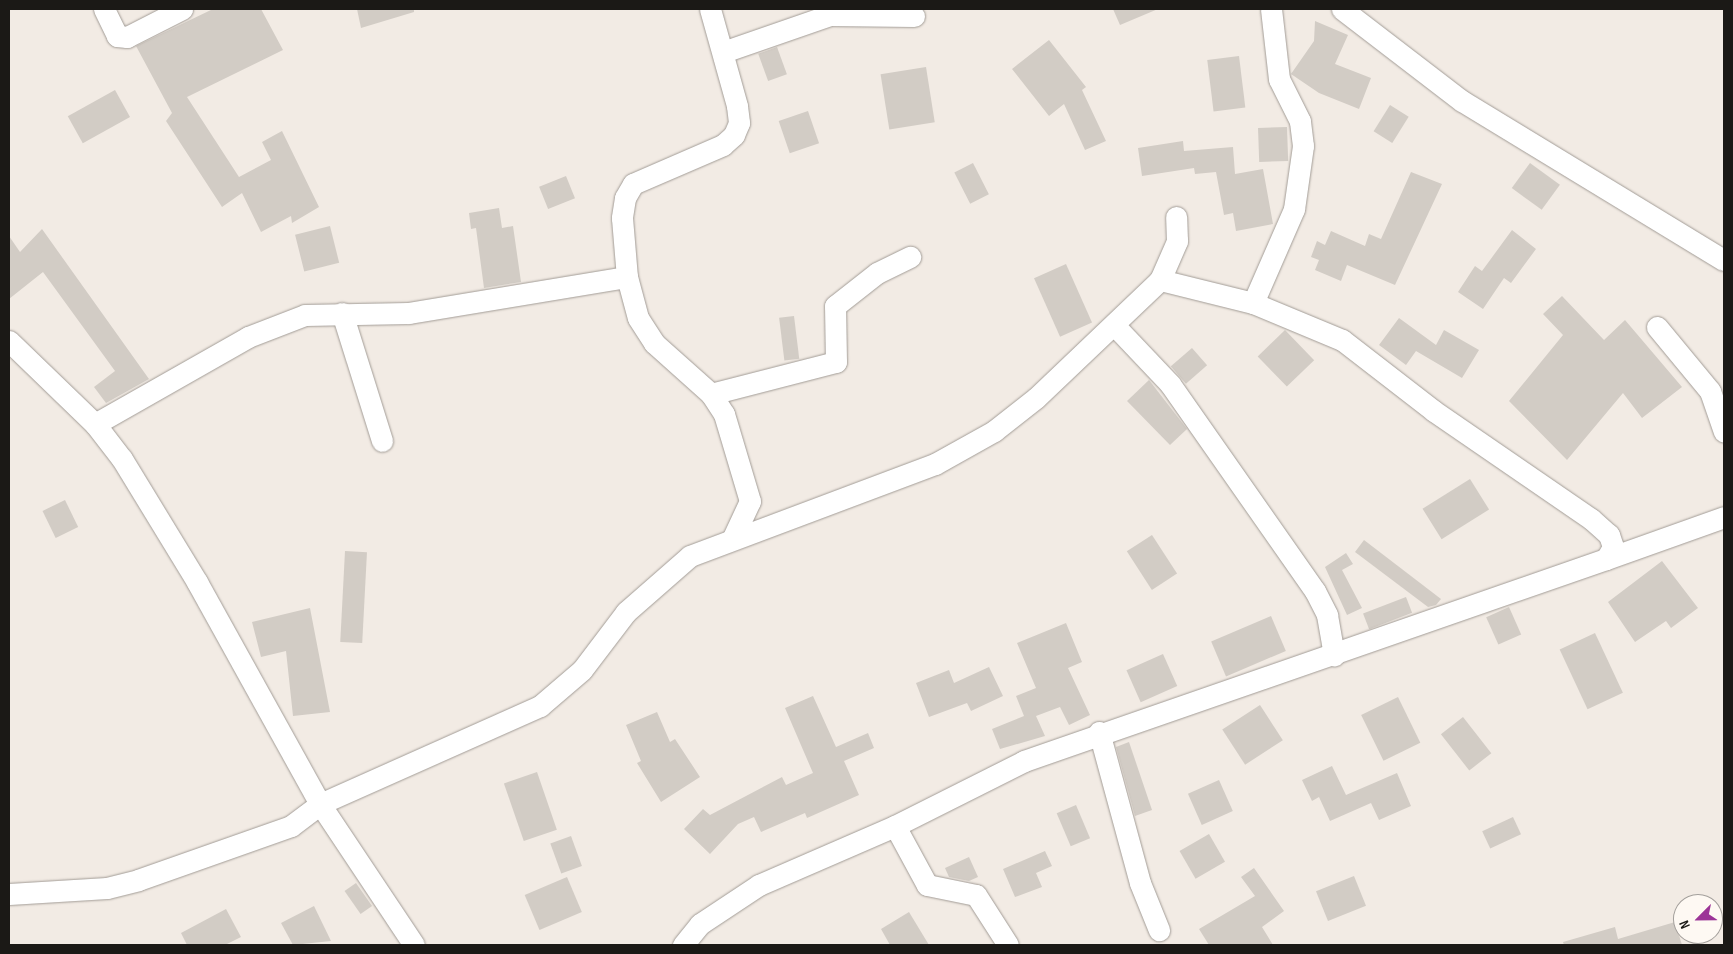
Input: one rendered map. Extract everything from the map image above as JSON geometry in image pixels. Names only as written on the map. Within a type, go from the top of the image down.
[{"type":"street","points":[[104,9],[117,36],[127,37],[182,9]]},
{"type":"street","points":[[710,9],[737,106],[739,123],[734,136],[723,145],[633,184],[625,198],[622,218],[627,277],[638,318],[654,344],[711,394],[724,414],[750,501],[733,537]]},
{"type":"street","points":[[1252,303],[1294,209],[1303,146],[1300,121],[1279,79],[1271,9]]},
{"type":"street","points":[[1342,9],[1462,101],[1724,260]]},
{"type":"street","points":[[723,52],[830,16],[914,16]]},
{"type":"street","points":[[9,894],[107,888],[138,880],[291,826],[320,804],[540,706],[582,670],[639,598],[690,556],[733,537],[886,484],[965,449],[1036,398],[1115,326],[1160,280],[1178,241],[1176,217]]},
{"type":"street","points":[[711,394],[836,362],[835,306],[878,273],[910,257]]},
{"type":"street","points":[[95,424],[248,337],[305,315],[409,313],[627,277]]},
{"type":"street","points":[[1160,280],[1252,303],[1342,340],[1363,354],[1434,412],[1591,519],[1609,536],[1613,547],[1606,559]]},
{"type":"street","points":[[342,314],[382,441]]},
{"type":"street","points":[[1115,326],[1170,384],[1315,590],[1327,615],[1334,656]]},
{"type":"street","points":[[1657,327],[1710,391],[1724,432]]},
{"type":"street","points":[[9,341],[95,424],[197,582],[320,804],[414,945]]},
{"type":"street","points":[[683,945],[700,924],[758,885],[894,826],[1024,761],[1099,732],[1334,656],[1724,517]]},
{"type":"street","points":[[1099,732],[1140,883],[1159,930]]},
{"type":"street","points":[[894,826],[927,885],[976,895],[1008,945]]},
{"type":"building","points":[[213,9],[261,9],[283,50],[187,97],[239,177],[271,160],[262,142],[282,131],[319,207],[292,223],[291,216],[261,232],[242,193],[222,207],[166,121],[172,113],[136,46]]},
{"type":"building","points":[[357,9],[414,9],[414,12],[361,28]]},
{"type":"building","points":[[1113,9],[1158,9],[1120,25]]},
{"type":"building","points":[[1315,21],[1348,35],[1335,64],[1371,78],[1359,109],[1319,93],[1291,74],[1314,41]]},
{"type":"building","points":[[1049,40],[1086,87],[1082,90],[1106,141],[1085,150],[1064,104],[1049,116],[1012,69]]},
{"type":"building","points":[[777,47],[787,74],[768,81],[758,54]]},
{"type":"building","points":[[1239,56],[1245,108],[1214,112],[1207,60]]},
{"type":"building","points":[[926,67],[935,122],[889,130],[881,74]]},
{"type":"building","points":[[115,90],[130,117],[83,143],[68,116]]},
{"type":"building","points":[[1390,105],[1409,117],[1392,143],[1374,131]]},
{"type":"building","points":[[808,111],[819,143],[790,153],[779,121]]},
{"type":"building","points":[[1287,127],[1288,161],[1259,162],[1258,128]]},
{"type":"building","points":[[1183,141],[1184,151],[1233,147],[1235,174],[1263,169],[1273,224],[1236,231],[1233,213],[1224,215],[1216,172],[1195,174],[1194,168],[1142,176],[1138,148]]},
{"type":"building","points":[[973,163],[989,194],[970,204],[954,173]]},
{"type":"building","points":[[1530,163],[1560,185],[1542,210],[1512,188]]},
{"type":"building","points":[[1411,172],[1442,184],[1395,285],[1347,265],[1341,281],[1315,270],[1319,260],[1311,257],[1317,241],[1325,245],[1331,231],[1365,246],[1369,234],[1381,239]]},
{"type":"building","points":[[566,176],[575,198],[548,209],[539,187]]},
{"type":"building","points":[[499,208],[502,228],[513,226],[521,282],[484,288],[476,228],[471,229],[469,213]]},
{"type":"building","points":[[330,226],[339,263],[304,272],[295,235]]},
{"type":"building","points":[[42,229],[149,379],[106,403],[94,387],[115,371],[43,272],[9,299],[9,236],[20,252]]},
{"type":"building","points":[[1512,230],[1536,249],[1511,283],[1504,278],[1483,309],[1458,292],[1475,266],[1482,271]]},
{"type":"building","points":[[1066,264],[1092,322],[1060,337],[1034,278]]},
{"type":"building","points":[[1562,296],[1604,340],[1625,320],[1682,387],[1642,418],[1623,393],[1567,460],[1509,401],[1563,335],[1543,314]]},
{"type":"building","points":[[794,316],[799,359],[784,361],[779,318]]},
{"type":"building","points":[[1399,318],[1436,345],[1444,330],[1479,350],[1462,378],[1416,351],[1406,365],[1379,345]]},
{"type":"building","points":[[1285,330],[1314,360],[1287,387],[1258,356]]},
{"type":"building","points":[[1192,348],[1207,365],[1186,384],[1171,366]]},
{"type":"building","points":[[1149,380],[1187,429],[1170,445],[1127,401]]},
{"type":"building","points":[[1470,479],[1489,510],[1442,539],[1423,509]]},
{"type":"building","points":[[65,500],[78,527],[56,538],[43,511]]},
{"type":"building","points":[[1152,535],[1177,574],[1152,590],[1127,551]]},
{"type":"building","points":[[1364,540],[1441,599],[1436,605],[1428,607],[1355,552]]},
{"type":"building","points":[[345,551],[367,552],[362,643],[340,642]]},
{"type":"building","points":[[1346,553],[1353,564],[1342,570],[1362,608],[1347,615],[1325,567]]},
{"type":"building","points":[[1662,561],[1698,608],[1671,628],[1666,621],[1635,642],[1608,602]]},
{"type":"building","points":[[1406,597],[1412,613],[1369,629],[1363,613]]},
{"type":"building","points":[[1509,607],[1521,634],[1498,645],[1486,617]]},
{"type":"building","points":[[310,608],[330,712],[293,716],[286,651],[261,657],[252,622]]},
{"type":"building","points":[[1271,616],[1286,651],[1226,676],[1211,641]]},
{"type":"building","points":[[1066,623],[1082,662],[1068,668],[1090,715],[1069,725],[1060,707],[1036,716],[1045,736],[1000,749],[992,729],[1024,716],[1016,696],[1036,688],[1017,643]]},
{"type":"building","points":[[1595,633],[1623,693],[1588,709],[1560,649]]},
{"type":"building","points":[[1163,654],[1177,686],[1141,702],[1126,670]]},
{"type":"building","points":[[989,667],[1003,696],[971,711],[967,703],[929,717],[916,683],[949,670],[954,683]]},
{"type":"building","points":[[813,696],[836,747],[868,733],[874,748],[844,761],[859,795],[807,818],[805,813],[761,832],[754,817],[738,824],[710,854],[684,829],[703,809],[710,815],[782,777],[786,785],[813,773],[785,708]]},
{"type":"building","points":[[1398,697],[1420,743],[1384,761],[1361,715]]},
{"type":"building","points":[[1260,705],[1283,740],[1245,765],[1222,730]]},
{"type":"building","points":[[657,712],[670,742],[675,739],[700,777],[661,802],[637,763],[641,761],[626,725]]},
{"type":"building","points":[[1463,717],[1491,753],[1469,770],[1441,734]]},
{"type":"building","points":[[1129,742],[1152,810],[1135,816],[1116,747]]},
{"type":"building","points":[[1332,766],[1346,795],[1397,773],[1411,806],[1379,820],[1371,803],[1330,821],[1319,797],[1312,801],[1302,780]]},
{"type":"building","points":[[537,772],[557,830],[524,841],[504,783]]},
{"type":"building","points":[[1219,780],[1233,811],[1202,825],[1188,794]]},
{"type":"building","points":[[1076,805],[1090,838],[1071,846],[1057,813]]},
{"type":"building","points":[[1513,817],[1521,834],[1490,849],[1482,831]]},
{"type":"building","points":[[1209,834],[1225,862],[1196,879],[1180,851]]},
{"type":"building","points":[[571,836],[582,866],[561,874],[550,844]]},
{"type":"building","points":[[1045,851],[1052,866],[1036,873],[1042,887],[1015,897],[1003,869]]},
{"type":"building","points":[[969,857],[978,877],[969,881],[949,877],[945,868]]},
{"type":"building","points":[[1254,868],[1284,911],[1262,927],[1273,945],[1209,945],[1199,929],[1255,896],[1241,877]]},
{"type":"building","points":[[1354,876],[1366,906],[1328,921],[1316,891]]},
{"type":"building","points":[[567,877],[582,912],[540,930],[525,895]]},
{"type":"building","points":[[356,883],[372,906],[361,914],[345,891]]},
{"type":"building","points":[[314,906],[331,941],[293,945],[281,923]]},
{"type":"building","points":[[226,909],[241,937],[225,945],[187,945],[181,933]]},
{"type":"building","points":[[909,912],[929,945],[890,945],[881,929]]},
{"type":"building","points":[[1673,923],[1673,944],[1682,945],[1564,945],[1563,942],[1615,927],[1618,939]]}]
